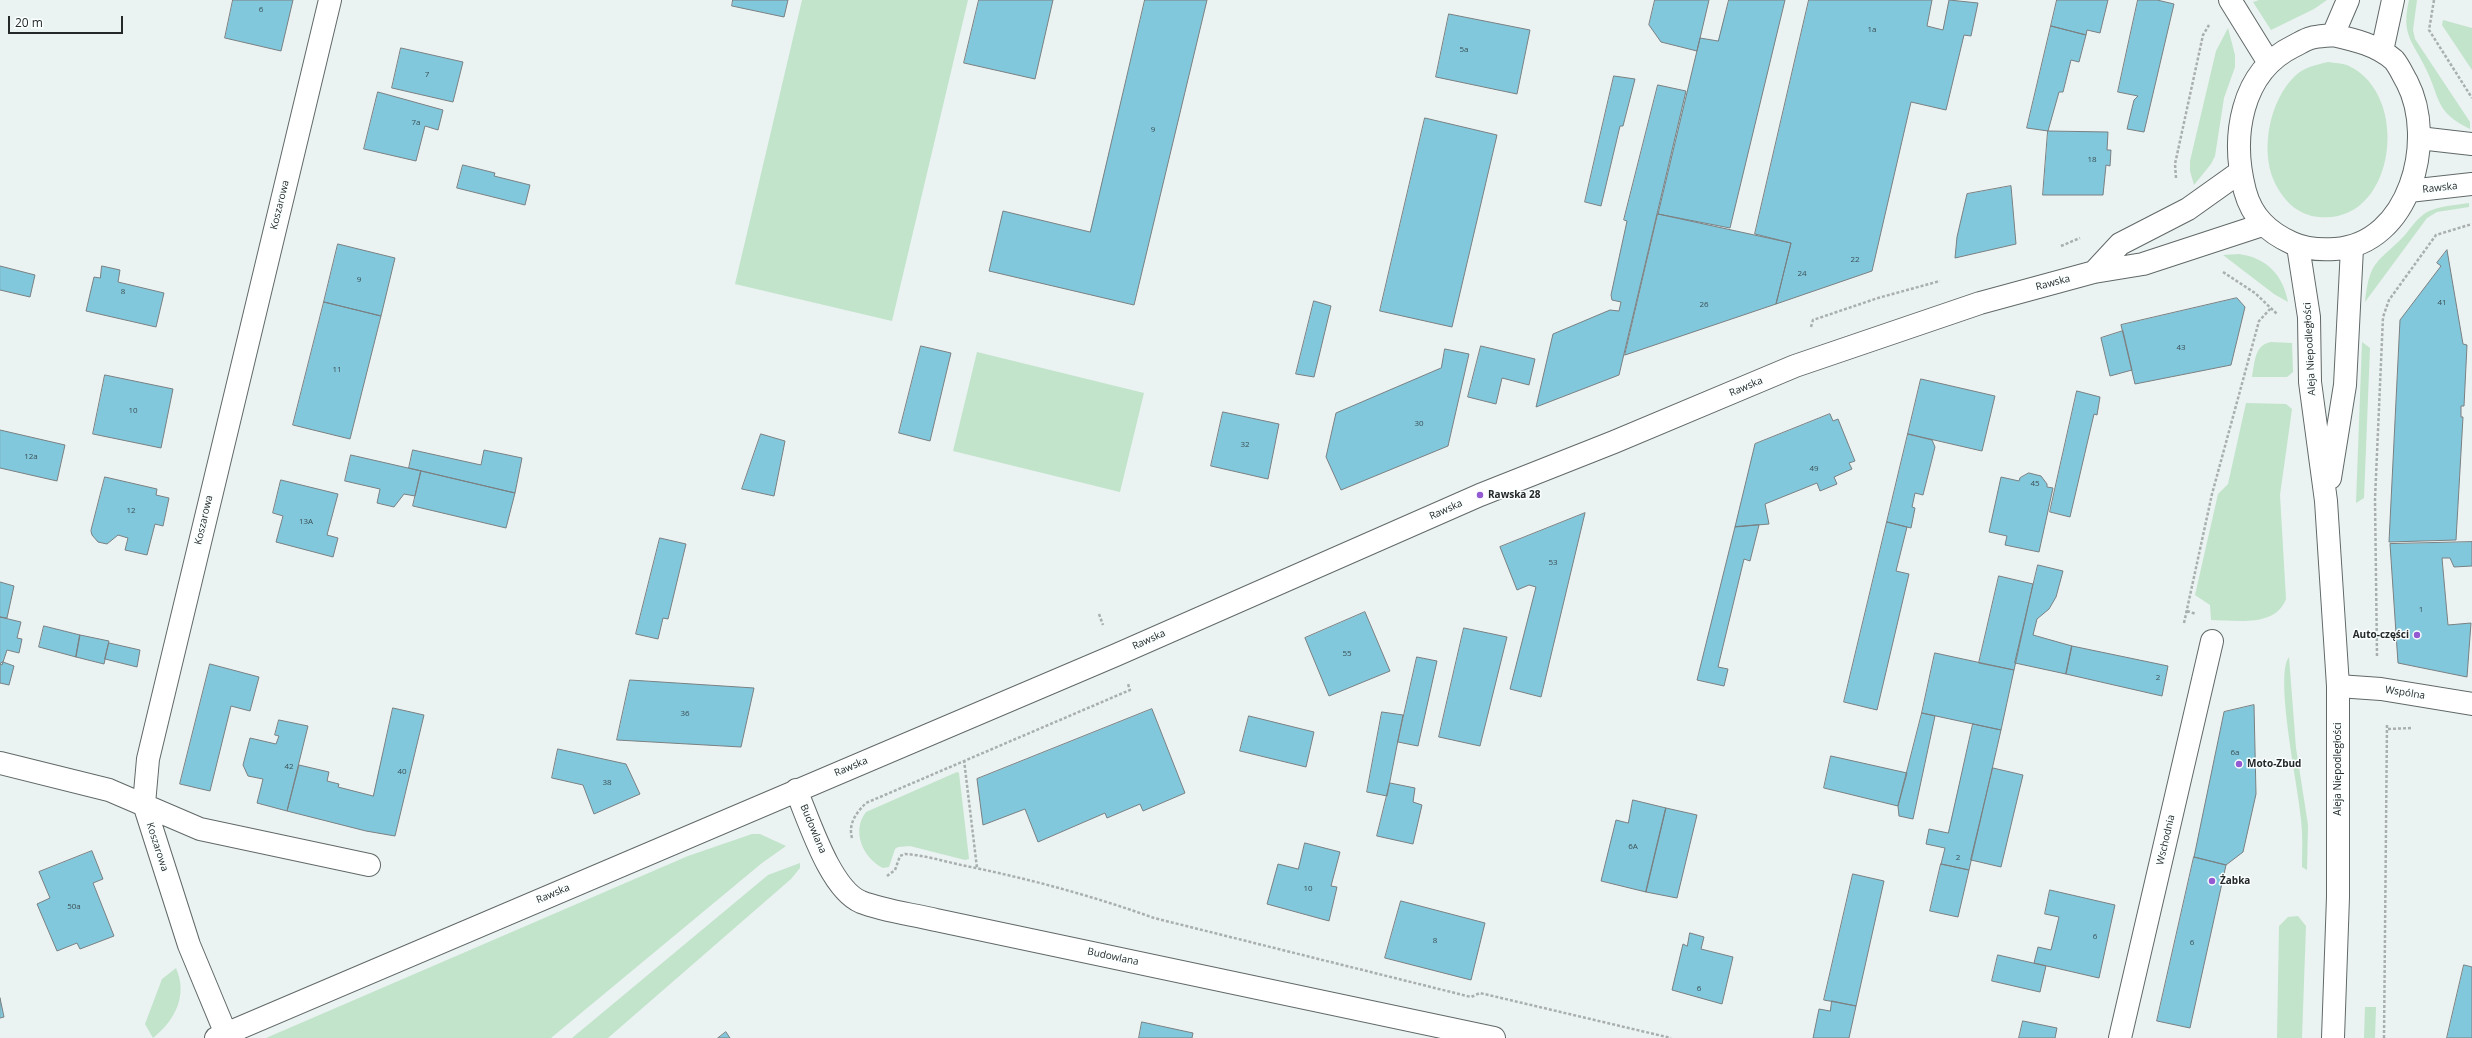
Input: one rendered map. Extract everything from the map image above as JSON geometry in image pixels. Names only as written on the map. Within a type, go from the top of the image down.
[{"type":"street","name":"Koszarowa","points":[[221,1036],[189,945],[144,804],[148,759],[330,0]]},
{"type":"street","points":[[2333,35],[2348,0]]},
{"type":"street","points":[[2382,51],[2392,0]]},
{"type":"street","points":[[2231,2],[2269,63]]},
{"type":"street","points":[[2333,35],[2359,41],[2382,51],[2395,62],[2413,94],[2419,138],[2409,191],[2394,216],[2383,227],[2364,242],[2352,248],[2322,250],[2298,246],[2276,236],[2262,225],[2248,200],[2240,172],[2239,138],[2245,104],[2253,84],[2269,63],[2288,49],[2311,38],[2333,35]]},
{"type":"street","points":[[2419,138],[2472,144]]},
{"type":"street","points":[[2094,272],[2120,244],[2188,209],[2240,172]]},
{"type":"street","name":"Rawska","points":[[2409,191],[2472,184]]},
{"type":"street","name":"Rawska","points":[[221,1036],[1116,655],[1480,495],[1614,442],[1795,366],[1980,303],[2094,272],[2143,264],[2262,225]]},
{"type":"street","name":"Aleja Niepodległości","points":[[2298,246],[2309,318],[2310,382],[2326,501],[2338,686],[2338,897],[2333,1038]]},
{"type":"street","name":"Aleja Niepodległości","points":[[2326,501],[2345,385],[2352,248]]},
{"type":"street","name":"Wschodnia","points":[[2120,1038],[2212,641]]},
{"type":"street","name":"Wspólna","points":[[2338,686],[2381,689],[2472,704]]},
{"type":"street","points":[[0,763],[109,790],[200,829],[369,865]]},
{"type":"street","name":"Budowlana","points":[[796,790],[818,845],[843,890],[860,902],[1494,1038]]},
{"type":"path","points":[[2434,0],[2429,30],[2472,98]]},
{"type":"path","points":[[2178,184],[2176,177],[2176,164],[2203,34],[2210,24],[2231,2]]},
{"type":"path","points":[[2170,181],[2176,177]]},
{"type":"path","points":[[2377,655],[2375,499],[2383,317],[2390,300],[2436,236],[2472,224]]},
{"type":"path","points":[[2058,247],[2085,236]]},
{"type":"path","points":[[2216,268],[2254,293],[2280,317]]},
{"type":"path","points":[[1814,320],[1878,298],[1946,279]]},
{"type":"path","points":[[853,840],[851,824],[857,812],[866,803],[1130,690]]},
{"type":"path","points":[[2384,1038],[2388,729]]},
{"type":"path","points":[[964,760],[977,868]]},
{"type":"path","points":[[883,876],[894,873],[899,858],[905,854],[977,868],[1036,881],[1092,897],[1154,918],[1471,997],[1480,993],[1671,1038]]},
{"type":"green space","points":[[802,0],[968,0],[892,321],[735,284]]},
{"type":"green space","points":[[2259,0],[2327,0],[2314,9],[2271,30],[2253,2]]},
{"type":"green space","points":[[2409,0],[2417,0],[2413,30],[2415,39],[2470,122],[2470,129],[2450,117],[2440,104],[2426,69],[2409,37],[2406,21]]},
{"type":"green space","points":[[2443,20],[2472,28],[2472,70],[2442,25]]},
{"type":"green space","points":[[2228,28],[2235,55],[2235,67],[2224,98],[2215,156],[2211,164],[2194,185],[2190,171],[2190,161],[2216,51]]},
{"type":"green space","points":[[2328,62],[2349,66],[2369,81],[2382,103],[2387,129],[2386,156],[2379,181],[2365,201],[2345,214],[2319,217],[2311,216],[2297,210],[2286,200],[2278,188],[2270,168],[2268,140],[2274,111],[2286,86],[2302,70]]},
{"type":"green space","points":[[2469,203],[2469,207],[2437,212],[2427,218],[2365,302],[2369,277],[2376,263],[2404,236],[2420,217],[2437,208]]},
{"type":"green space","points":[[2239,254],[2258,259],[2272,269],[2278,276],[2286,292],[2288,302],[2274,294],[2223,255]]},
{"type":"green space","points":[[2271,342],[2292,343],[2293,372],[2287,377],[2252,377],[2258,350],[2265,344]]},
{"type":"green space","points":[[2362,342],[2370,348],[2364,498],[2356,503]]},
{"type":"green space","points":[[977,352],[1144,393],[1120,492],[953,451]]},
{"type":"green space","points":[[2246,403],[2286,404],[2292,409],[2280,495],[2286,599],[2281,608],[2273,615],[2264,618],[2242,621],[2211,620],[2210,605],[2195,595],[2218,494],[2228,484]]},
{"type":"green space","points":[[2289,657],[2296,748],[2308,825],[2307,870],[2302,867],[2301,819],[2284,686],[2285,668]]},
{"type":"green space","points":[[957,772],[959,773],[969,859],[965,860],[910,846],[898,847],[895,849],[889,867],[883,868],[876,864],[865,851],[861,843],[860,827],[866,812]]},
{"type":"green space","points":[[752,834],[760,834],[786,846],[762,863],[551,1038],[266,1038],[688,856]]},
{"type":"green space","points":[[800,863],[800,868],[791,879],[608,1038],[572,1038],[768,875]]},
{"type":"green space","points":[[2298,916],[2306,926],[2302,1038],[2277,1038],[2279,926],[2288,917]]},
{"type":"green space","points":[[176,968],[181,988],[180,998],[168,1023],[153,1038],[145,1024],[162,979]]},
{"type":"green space","points":[[2365,1007],[2376,1007],[2375,1038],[2364,1038]]},
{"type":"building","points":[[233,0],[293,0],[281,51],[225,38]]},
{"type":"building","points":[[733,0],[788,0],[784,17],[732,6]]},
{"type":"building","points":[[979,0],[1053,0],[1035,79],[964,63]]},
{"type":"building","points":[[1145,0],[1207,0],[1134,305],[989,271],[1003,211],[1090,232]]},
{"type":"building","points":[[1655,0],[1709,0],[1697,51],[1661,42],[1649,25]]},
{"type":"building","points":[[1729,0],[1785,0],[1730,228],[1658,214],[1700,38],[1718,41]]},
{"type":"building","points":[[1809,0],[1932,0],[1927,26],[1943,30],[1949,0],[1978,3],[1971,36],[1964,35],[1946,110],[1911,102],[1872,271],[1776,304],[1791,243],[1755,234]]},
{"type":"building","points":[[2057,0],[2108,0],[2100,33],[2087,30],[2086,35],[2051,26]]},
{"type":"building","points":[[2138,0],[2157,0],[2174,4],[2144,132],[2127,129],[2134,100],[2138,96],[2118,92]]},
{"type":"building","points":[[1449,14],[1530,30],[1517,94],[1436,77]]},
{"type":"building","points":[[2051,26],[2086,35],[2079,62],[2071,60],[2063,92],[2059,92],[2048,131],[2027,128]]},
{"type":"building","points":[[401,48],[463,62],[453,102],[392,88]]},
{"type":"building","points":[[1614,76],[1635,79],[1623,126],[1620,126],[1601,206],[1585,202]]},
{"type":"building","points":[[1658,85],[1686,91],[1619,375],[1536,407],[1553,334],[1610,310],[1619,311],[1621,302],[1612,300],[1611,295],[1627,221],[1624,220]]},
{"type":"building","points":[[378,92],[443,110],[438,130],[425,126],[416,161],[364,149]]},
{"type":"building","points":[[1425,118],[1497,135],[1452,327],[1380,311]]},
{"type":"building","points":[[2048,131],[2108,132],[2107,150],[2111,150],[2110,166],[2106,165],[2103,195],[2043,195]]},
{"type":"building","points":[[463,165],[495,173],[494,176],[530,185],[525,205],[457,188]]},
{"type":"building","points":[[2011,186],[2016,244],[1955,258],[1957,237],[1967,194]]},
{"type":"building","points":[[1658,214],[1791,243],[1776,304],[1625,355]]},
{"type":"building","points":[[338,244],[395,258],[381,316],[324,302]]},
{"type":"building","points":[[2447,250],[2463,344],[2467,345],[2464,406],[2461,406],[2461,417],[2463,417],[2456,540],[2389,542],[2400,320],[2441,266],[2437,263]]},
{"type":"building","points":[[0,266],[35,275],[30,297],[0,290]]},
{"type":"building","points":[[102,266],[120,270],[118,282],[164,293],[156,327],[86,311],[94,277],[100,278]]},
{"type":"building","points":[[2237,298],[2245,307],[2231,365],[2135,384],[2121,325]]},
{"type":"building","points":[[1314,301],[1331,306],[1314,377],[1296,374]]},
{"type":"building","points":[[324,302],[381,316],[350,439],[293,425]]},
{"type":"building","points":[[2123,331],[2132,370],[2110,376],[2101,338]]},
{"type":"building","points":[[921,346],[951,353],[930,441],[899,433]]},
{"type":"building","points":[[1481,346],[1535,359],[1529,385],[1502,378],[1496,404],[1468,397]]},
{"type":"building","points":[[1445,349],[1469,354],[1448,446],[1341,490],[1326,457],[1336,413],[1441,368]]},
{"type":"building","points":[[105,375],[173,389],[161,448],[93,434]]},
{"type":"building","points":[[1921,379],[1995,396],[1982,451],[1908,434]]},
{"type":"building","points":[[2077,391],[2100,397],[2097,415],[2094,414],[2070,517],[2050,512]]},
{"type":"building","points":[[1223,412],[1279,424],[1268,479],[1211,466]]},
{"type":"building","points":[[1830,414],[1833,421],[1838,419],[1855,461],[1849,463],[1852,469],[1834,477],[1837,484],[1820,491],[1817,483],[1765,504],[1769,524],[1735,527],[1755,444]]},
{"type":"building","points":[[0,430],[65,445],[57,481],[0,468]]},
{"type":"building","points":[[761,434],[785,441],[774,496],[742,489]]},
{"type":"building","points":[[1908,434],[1932,440],[1935,447],[1923,495],[1915,493],[1912,507],[1915,508],[1911,528],[1887,522]]},
{"type":"building","points":[[413,450],[481,465],[484,450],[522,458],[515,493],[409,468]]},
{"type":"building","points":[[351,455],[421,471],[415,496],[404,494],[394,507],[377,503],[380,489],[345,481]]},
{"type":"building","points":[[421,471],[515,493],[506,528],[413,506]]},
{"type":"building","points":[[2029,473],[2041,476],[2047,484],[2047,487],[2053,488],[2039,552],[2005,545],[2007,536],[1989,532],[2001,477],[2019,481],[2020,478]]},
{"type":"building","points":[[105,477],[157,489],[156,495],[169,498],[163,526],[155,524],[147,555],[125,550],[128,538],[118,535],[107,544],[98,542],[92,535],[91,531]]},
{"type":"building","points":[[281,480],[338,494],[327,535],[338,538],[333,557],[276,542],[283,516],[273,513]]},
{"type":"building","points":[[1585,513],[1541,697],[1510,689],[1536,587],[1529,585],[1517,590],[1500,547]]},
{"type":"building","points":[[1887,522],[1907,527],[1896,571],[1909,574],[1877,710],[1844,702]]},
{"type":"building","points":[[1759,525],[1750,561],[1744,559],[1718,667],[1728,669],[1724,686],[1697,680],[1735,527]]},
{"type":"building","points":[[660,538],[686,544],[668,619],[663,618],[658,639],[636,634]]},
{"type":"building","points":[[2472,542],[2472,566],[2454,567],[2450,558],[2442,558],[2448,625],[2471,623],[2467,677],[2398,663],[2390,544]]},
{"type":"building","points":[[2038,565],[2063,571],[2056,597],[2049,609],[2037,619],[2033,635],[2072,646],[2066,674],[2015,663]]},
{"type":"building","points":[[1999,576],[2033,584],[2014,670],[1979,663]]},
{"type":"building","points":[[0,582],[14,586],[7,618],[0,617]]},
{"type":"building","points":[[1365,612],[1390,671],[1329,696],[1305,638]]},
{"type":"building","points":[[0,617],[21,622],[17,638],[22,639],[19,653],[7,650],[2,665],[0,664]]},
{"type":"building","points":[[44,626],[80,635],[76,657],[39,647]]},
{"type":"building","points":[[1464,628],[1507,637],[1480,746],[1439,737]]},
{"type":"building","points":[[80,635],[109,641],[104,664],[76,657]]},
{"type":"building","points":[[109,643],[140,650],[137,667],[105,659]]},
{"type":"building","points":[[2072,646],[2168,666],[2162,696],[2066,674]]},
{"type":"building","points":[[1935,653],[2014,670],[2001,730],[1922,713]]},
{"type":"building","points":[[1417,657],[1437,661],[1418,746],[1398,742]]},
{"type":"building","points":[[3,662],[14,666],[9,685],[0,683],[0,664]]},
{"type":"building","points":[[210,664],[259,677],[250,711],[231,706],[210,791],[180,784]]},
{"type":"building","points":[[630,680],[754,688],[741,747],[617,740]]},
{"type":"building","points":[[2254,705],[2256,794],[2243,852],[2226,865],[2194,857],[2224,712]]},
{"type":"building","points":[[393,708],[424,715],[395,836],[366,831],[287,811],[299,765],[329,772],[327,781],[339,784],[338,787],[373,796]]},
{"type":"building","points":[[1152,709],[1185,793],[1143,811],[1140,804],[1107,818],[1105,813],[1038,842],[1025,809],[983,825],[977,779]]},
{"type":"building","points":[[1382,712],[1403,715],[1387,796],[1367,792]]},
{"type":"building","points":[[1922,713],[1935,716],[1913,819],[1899,816],[1898,806]]},
{"type":"building","points":[[1249,716],[1314,732],[1306,767],[1240,751]]},
{"type":"building","points":[[279,720],[308,726],[287,811],[257,803],[263,779],[248,776],[243,765],[250,738],[276,744],[279,736],[275,735]]},
{"type":"building","points":[[1973,724],[2001,730],[1969,870],[1941,864],[1945,848],[1926,844],[1929,829],[1948,833]]},
{"type":"building","points":[[558,749],[626,764],[640,794],[594,814],[583,785],[552,778]]},
{"type":"building","points":[[1831,756],[1907,773],[1898,806],[1824,788]]},
{"type":"building","points":[[1993,768],[2023,775],[2001,867],[1971,860]]},
{"type":"building","points":[[1390,783],[1415,788],[1413,802],[1422,805],[1413,844],[1377,836]]},
{"type":"building","points":[[1633,800],[1666,808],[1646,892],[1601,881],[1616,820],[1628,823]]},
{"type":"building","points":[[1666,808],[1697,815],[1677,898],[1646,892]]},
{"type":"building","points":[[1305,843],[1340,852],[1331,886],[1337,887],[1329,921],[1267,904],[1278,864],[1298,869]]},
{"type":"building","points":[[92,851],[103,879],[93,883],[114,936],[80,949],[77,943],[57,951],[37,904],[50,898],[39,872]]},
{"type":"building","points":[[2194,857],[2226,865],[2190,1028],[2157,1021]]},
{"type":"building","points":[[1941,864],[1969,870],[1958,917],[1930,911]]},
{"type":"building","points":[[1853,874],[1884,881],[1856,1006],[1824,1000]]},
{"type":"building","points":[[2050,890],[2115,905],[2099,978],[2034,963],[2038,947],[2051,950],[2059,917],[2045,914]]},
{"type":"building","points":[[1401,901],[1485,923],[1471,980],[1385,958]]},
{"type":"building","points":[[1690,933],[1704,937],[1701,949],[1733,957],[1722,1004],[1672,990],[1683,944],[1687,946]]},
{"type":"building","points":[[1998,955],[2046,966],[2040,992],[1992,981]]},
{"type":"building","points":[[2464,965],[2472,967],[2472,1038],[2447,1038]]},
{"type":"building","points":[[0,998],[4,1017],[0,1018]]},
{"type":"building","points":[[1832,1001],[1856,1006],[1849,1038],[1813,1038],[1819,1009],[1830,1011]]},
{"type":"building","points":[[2023,1021],[2057,1028],[2055,1038],[2019,1038]]},
{"type":"building","points":[[1142,1022],[1193,1033],[1192,1038],[1139,1038]]},
{"type":"building","points":[[726,1032],[730,1038],[718,1038]]},
{"type":"place","name":"Rawska 28","points":[[1480,495]]},
{"type":"place","name":"Auto-części","points":[[2417,635]]},
{"type":"place","name":"Moto-Zbud","points":[[2239,764]]},
{"type":"place","name":"Żabka","points":[[2212,881]]}]
